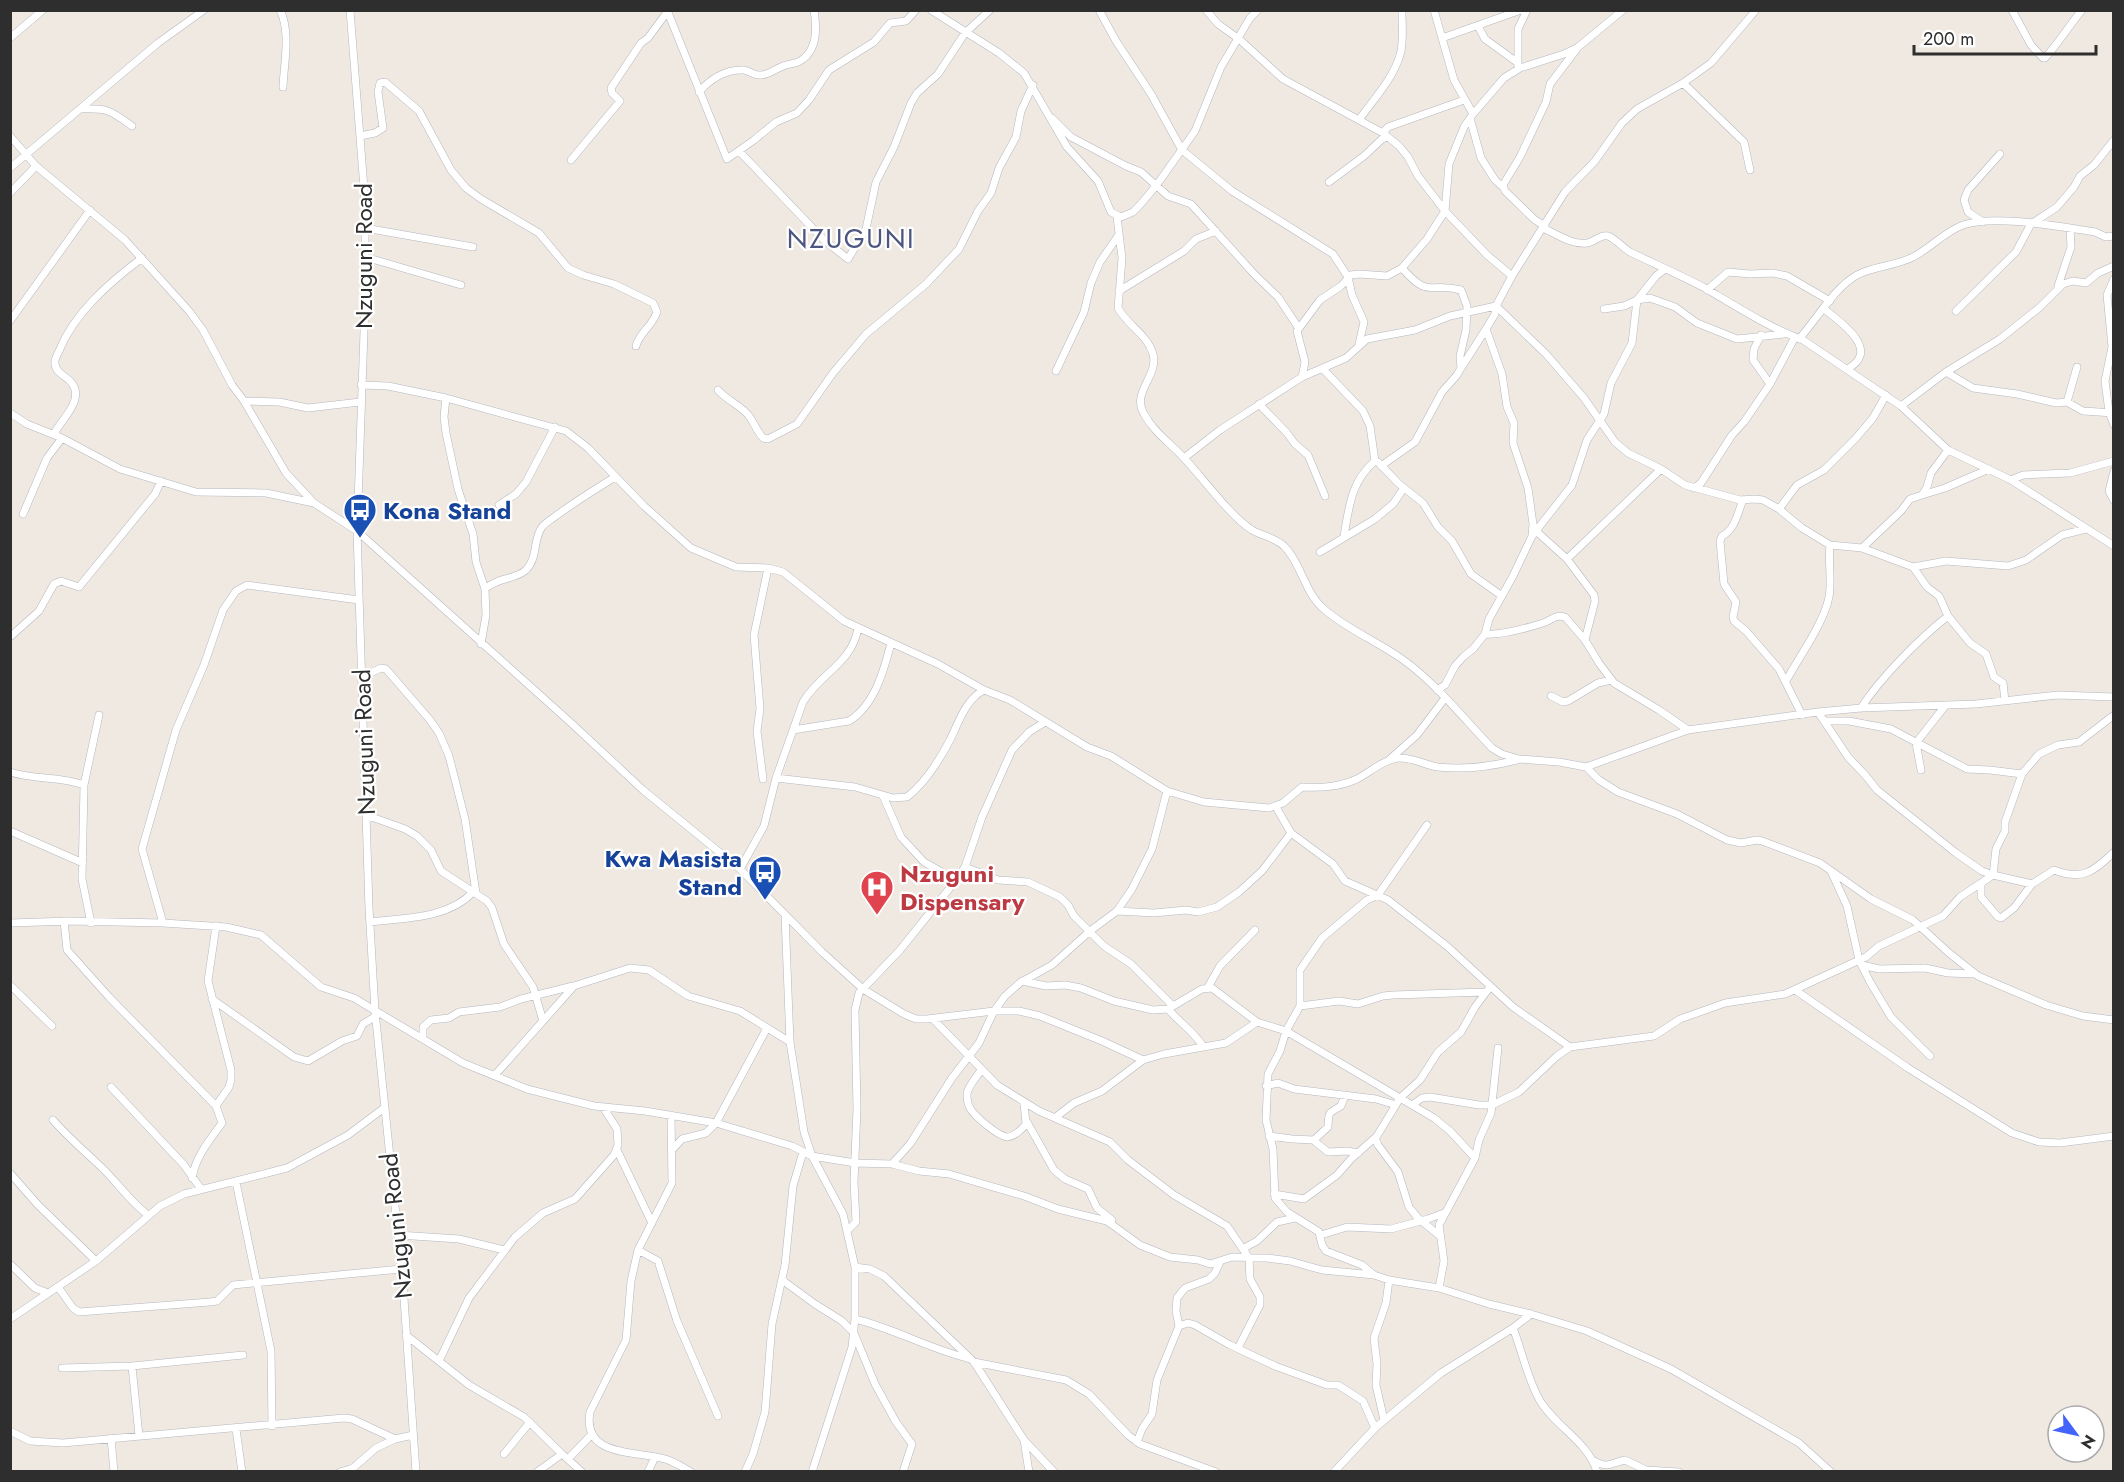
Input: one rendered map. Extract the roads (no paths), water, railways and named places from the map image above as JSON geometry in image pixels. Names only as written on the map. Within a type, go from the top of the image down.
[{"type":"street","points":[[10,38],[43,10]]},
{"type":"street","points":[[10,168],[158,43],[204,10]]},
{"type":"street","points":[[280,10],[285,20],[283,87]]},
{"type":"street","name":"Nzuguni Road","points":[[350,10],[365,201],[357,531],[370,922],[375,1013],[398,1235],[416,1472]]},
{"type":"street","points":[[699,92],[723,73],[744,70],[758,76],[784,65],[799,62],[807,56],[815,43],[814,10]]},
{"type":"street","points":[[668,11],[727,159],[776,122],[803,107],[829,70],[874,42],[890,23],[906,21],[916,10]]},
{"type":"street","points":[[932,10],[1024,72],[1067,147],[1098,182],[1111,212],[1117,217],[1122,258],[1118,304],[1120,312],[1148,343],[1154,355],[1155,366],[1140,394],[1143,413],[1161,436],[1238,518],[1252,530],[1275,539],[1290,553],[1307,589],[1324,610],[1403,659],[1437,690],[1492,748],[1502,754],[1519,759],[1586,767],[1688,730],[1818,712],[1861,708],[1946,706],[2058,695],[2114,697]]},
{"type":"street","points":[[739,151],[824,240],[848,260],[866,229],[876,182],[894,147],[911,103],[917,93],[938,74],[965,33],[990,10]]},
{"type":"street","points":[[1099,10],[1116,41],[1151,94],[1182,150],[1232,191],[1328,251],[1348,277],[1352,295],[1364,322],[1359,345]]},
{"type":"street","points":[[1206,10],[1218,24],[1239,39],[1291,85],[1386,135],[1404,151],[1418,176],[1445,211],[1487,255],[1512,276]]},
{"type":"street","points":[[1117,217],[1133,212],[1156,186],[1182,150],[1199,125],[1213,84],[1250,18],[1258,10]]},
{"type":"street","points":[[1434,10],[1454,80],[1471,116],[1481,158],[1495,180],[1534,220],[1564,238],[1586,243],[1602,235],[1609,236],[1630,252],[1662,266],[1732,306],[1797,338],[1901,406],[1948,450],[2011,480],[2114,546]]},
{"type":"street","points":[[1442,38],[1521,10]]},
{"type":"street","points":[[1518,66],[1518,29],[1527,10]]},
{"type":"street","points":[[1504,188],[1504,182],[1520,157],[1546,102],[1552,80],[1577,48],[1623,10]]},
{"type":"street","points":[[1344,536],[1350,496],[1360,476],[1415,442],[1442,392],[1454,381],[1495,314],[1496,306],[1512,276],[1570,186],[1595,161],[1630,115],[1714,61],[1756,10]]},
{"type":"street","points":[[2012,10],[2031,45],[2043,58],[2064,36],[2066,28],[2082,10]]},
{"type":"street","points":[[571,160],[620,101],[612,93],[611,88],[640,43],[648,38],[668,11]]},
{"type":"street","points":[[1359,120],[1389,78],[1397,62],[1402,44],[1402,12]]},
{"type":"street","points":[[1478,26],[1485,39],[1518,66]]},
{"type":"street","points":[[1302,377],[1305,362],[1297,334],[1298,327],[1320,300],[1341,286],[1348,277],[1359,273],[1387,276],[1402,268],[1427,239],[1445,211],[1449,164],[1471,116],[1504,78],[1518,66],[1564,54],[1577,48]]},
{"type":"street","points":[[360,136],[375,133],[383,128],[378,92],[380,82],[385,82],[419,111],[451,170],[466,188],[538,233],[568,268],[614,284],[653,303],[657,312],[653,323],[638,339],[636,346]]},
{"type":"street","points":[[1683,83],[1744,142],[1750,170]]},
{"type":"street","points":[[718,390],[724,398],[749,415],[752,424],[763,438],[768,439],[797,424],[833,374],[866,334],[926,284],[959,249],[978,211],[991,193],[999,168],[1015,141],[1022,111],[1033,85]]},
{"type":"street","points":[[1329,182],[1368,153],[1386,135],[1388,127],[1464,100]]},
{"type":"street","points":[[80,109],[103,108],[132,126]]},
{"type":"street","points":[[1050,117],[1071,136],[1141,172],[1168,196],[1191,204],[1278,297],[1298,327]]},
{"type":"street","points":[[10,136],[36,166],[125,240],[189,311],[203,330],[232,385],[244,400],[286,473],[314,503],[357,531],[643,790],[740,869],[863,989],[916,1019],[993,1011],[1019,1011],[1040,1016],[1143,1060]]},
{"type":"street","points":[[1956,311],[2016,252],[2031,224],[2057,207],[2080,176],[2094,165],[2114,140]]},
{"type":"street","points":[[1983,222],[1968,212],[1964,200],[1968,190],[2000,154]]},
{"type":"street","points":[[10,193],[36,166]]},
{"type":"street","points":[[10,321],[90,210]]},
{"type":"street","points":[[1694,488],[1701,483],[1732,435],[1744,422],[1797,338],[1824,309],[1840,287],[1859,274],[1912,258],[1955,229],[1983,222],[2031,224],[2095,232],[2106,237],[2114,236]]},
{"type":"street","points":[[365,228],[472,247]]},
{"type":"street","points":[[2057,289],[2067,266],[2071,248],[2070,229]]},
{"type":"street","points":[[1119,291],[1183,251],[1196,239],[1216,231]]},
{"type":"street","points":[[1056,371],[1084,312],[1091,283],[1100,262],[1118,236]]},
{"type":"street","points":[[365,257],[461,285]]},
{"type":"street","points":[[54,434],[69,414],[74,404],[75,393],[72,384],[54,362],[61,346],[77,319],[120,275],[142,258]]},
{"type":"street","points":[[1901,406],[1946,372],[2000,339],[2040,307],[2057,289],[2070,281],[2086,283],[2098,273],[2114,266]]},
{"type":"street","points":[[1402,268],[1420,286],[1430,289],[1461,290],[1467,303],[1466,330],[1460,356],[1461,369]]},
{"type":"street","points":[[1437,690],[1445,685],[1462,657],[1473,649],[1485,634],[1490,619],[1534,533],[1572,485],[1587,440],[1604,414],[1614,378],[1632,343],[1636,300],[1665,269]]},
{"type":"street","points":[[1707,290],[1728,272],[1773,273],[1787,276],[1830,301]]},
{"type":"street","points":[[2114,279],[2107,295],[2112,347],[2106,381],[2114,424]]},
{"type":"street","points":[[1604,309],[1650,298],[1667,303],[1696,323],[1737,339],[1784,333]]},
{"type":"street","points":[[1184,458],[1220,430],[1260,404],[1302,377],[1346,358],[1370,338],[1415,330],[1445,318],[1496,306]]},
{"type":"street","points":[[1496,306],[1546,354],[1584,398],[1615,442],[1628,453],[1661,469],[1685,485],[1743,500],[1759,499],[1779,509],[1802,528],[1830,545],[1862,548],[1913,567],[1946,561],[2008,566],[2026,560],[2062,536],[2086,529]]},
{"type":"street","points":[[1824,309],[1845,325],[1860,346],[1857,364],[1847,369]]},
{"type":"street","points":[[1486,328],[1502,374],[1507,407],[1514,423],[1513,443],[1528,488],[1534,533],[1567,559],[1594,595],[1595,601],[1585,640]]},
{"type":"street","points":[[1761,335],[1754,349],[1753,360],[1770,384]]},
{"type":"street","points":[[2067,402],[2077,367]]},
{"type":"street","points":[[1323,369],[1363,411],[1370,426],[1378,464],[1423,503],[1438,527],[1452,540],[1472,574],[1502,596]]},
{"type":"street","points":[[1946,372],[1973,387],[2056,403],[2067,402],[2083,411],[2111,413]]},
{"type":"street","points":[[361,385],[388,386],[446,398],[487,411],[555,427],[573,436],[691,548],[736,567],[768,568],[783,572],[838,618],[938,664],[984,690],[1010,700],[1087,747],[1112,756],[1167,791],[1204,802],[1276,807],[1302,787],[1332,787],[1356,779],[1390,759],[1417,735],[1445,698]]},
{"type":"street","points":[[1779,509],[1797,485],[1824,470],[1856,438],[1873,418],[1886,395]]},
{"type":"street","points":[[446,398],[444,417],[446,434],[458,489],[473,534],[476,562],[485,590],[486,615],[481,644]]},
{"type":"street","points":[[244,400],[279,402],[317,408],[360,402]]},
{"type":"street","points":[[1260,404],[1295,444],[1308,455],[1325,496]]},
{"type":"street","points":[[10,413],[27,424],[54,434],[120,469],[196,492],[266,493],[314,503]]},
{"type":"street","points":[[499,505],[516,494],[526,482],[555,427]]},
{"type":"street","points":[[23,514],[47,458],[62,438]]},
{"type":"street","points":[[1922,495],[1931,473],[1948,450]]},
{"type":"street","points":[[2011,480],[2023,476],[2070,473],[2114,461]]},
{"type":"street","points":[[1567,559],[1661,469]]},
{"type":"street","points":[[1862,548],[1901,511],[1910,499],[1939,490],[1989,469]]},
{"type":"street","points":[[2114,471],[2109,490],[2114,501]]},
{"type":"street","points":[[485,590],[500,580],[521,574],[527,569],[533,558],[538,535],[544,525],[576,500],[615,477]]},
{"type":"street","points":[[10,636],[39,611],[54,584],[61,581],[79,586],[155,494],[161,481]]},
{"type":"street","points":[[1320,552],[1375,519],[1393,504],[1404,488]]},
{"type":"street","points":[[1743,500],[1732,527],[1720,541],[1724,584],[1736,602],[1734,621],[1746,631],[1779,669],[1802,715]]},
{"type":"street","points":[[1785,681],[1826,610],[1830,594],[1828,565],[1830,545]]},
{"type":"street","points":[[1913,567],[1927,587],[1939,596],[1948,616],[1970,643],[1986,654],[1994,677],[2003,683],[2005,701]]},
{"type":"street","points":[[763,779],[757,731],[759,709],[754,635],[768,568]]},
{"type":"street","points":[[163,923],[142,849],[176,730],[204,665],[223,610],[236,591],[247,585],[359,600]]},
{"type":"street","points":[[1485,634],[1514,631],[1545,622],[1554,616],[1561,616],[1570,621],[1619,687],[1688,730]]},
{"type":"street","points":[[1861,708],[1878,684],[1948,616]]},
{"type":"street","points":[[740,869],[764,826],[776,778],[807,695],[847,656],[856,640],[858,628]]},
{"type":"street","points":[[793,730],[849,721],[853,718],[870,699],[891,643]]},
{"type":"street","points":[[362,677],[381,668],[386,669],[427,715],[439,733],[454,773],[462,808],[475,892]]},
{"type":"street","points":[[1551,696],[1563,702],[1568,701],[1598,683],[1612,680]]},
{"type":"street","points":[[776,778],[855,787],[900,799],[912,793],[945,749],[972,699],[984,690]]},
{"type":"street","points":[[1921,770],[1916,743],[1946,706]]},
{"type":"street","points":[[1818,712],[1848,757],[1881,794],[1982,871],[2032,884]]},
{"type":"street","points":[[91,923],[82,879],[84,785],[99,715]]},
{"type":"street","points":[[1994,875],[1996,849],[2005,831],[2004,822],[2022,774],[2039,754],[2058,745],[2079,742],[2114,715]]},
{"type":"street","points":[[1826,721],[1850,721],[1886,728],[1967,769],[2022,774]]},
{"type":"street","points":[[848,1230],[856,1222],[855,1010],[859,993],[900,950],[956,880],[964,867],[982,817],[1012,750],[1029,732],[1045,722]]},
{"type":"street","points":[[1390,759],[1411,759],[1431,766],[1448,768],[1502,763],[1519,759]]},
{"type":"street","points":[[1586,767],[1599,780],[1618,792],[1677,814],[1727,840],[1741,843],[1762,841],[1820,863],[1871,899],[1906,916],[1920,926],[1975,974],[2046,1005],[2083,1016],[2114,1020]]},
{"type":"street","points":[[10,772],[22,776],[56,778],[84,785]]},
{"type":"street","points":[[892,1164],[910,1144],[952,1078],[969,1058],[979,1043],[993,1011],[1005,996],[1022,981],[1052,965],[1090,931],[1117,911],[1132,889],[1152,849],[1167,791]]},
{"type":"street","points":[[882,796],[901,837],[920,858],[956,880]]},
{"type":"street","points":[[1276,807],[1292,833],[1333,864],[1348,883],[1388,900],[1448,947],[1488,989],[1570,1047]]},
{"type":"street","points":[[366,815],[405,829],[417,836],[431,850],[441,871],[475,892],[489,904],[504,944],[531,982],[543,1021]]},
{"type":"street","points":[[1321,1235],[1282,1207],[1274,1194],[1273,1149],[1266,1120],[1266,1086],[1269,1068],[1280,1051],[1286,1031],[1300,1006],[1300,970],[1322,938],[1367,900],[1378,895],[1427,825]]},
{"type":"street","points":[[10,831],[82,863]]},
{"type":"street","points":[[1117,911],[1198,912],[1217,907],[1239,892],[1262,871],[1292,833]]},
{"type":"street","points":[[1981,883],[1981,897],[2001,918],[2014,908],[2032,884],[2054,870],[2068,876],[2090,872],[2114,852]]},
{"type":"street","points":[[964,867],[998,880],[1028,882],[1066,903],[1074,916],[1104,946],[1131,964],[1203,1046]]},
{"type":"street","points":[[1829,869],[1847,906],[1861,962],[1891,1017],[1930,1056]]},
{"type":"street","points":[[1412,1105],[1425,1096],[1492,1105],[1519,1092],[1557,1056],[1570,1047],[1654,1036],[1680,1019],[1725,1003],[1778,996],[1795,990],[1861,962],[1879,946],[1943,916],[1959,897],[1994,875]]},
{"type":"street","points":[[370,922],[410,918],[442,911],[458,905],[475,892]]},
{"type":"street","points":[[10,915],[12,923],[64,921],[163,923],[216,926],[261,935],[321,987],[354,998],[375,1013],[423,1038],[463,1063],[527,1089],[603,1107],[716,1123],[792,1146],[812,1156],[855,1163],[892,1164],[950,1174],[1024,1196],[1058,1209],[1104,1220],[1116,1226],[1140,1245],[1170,1257],[1198,1260],[1210,1264],[1232,1257],[1290,1261],[1322,1270],[1374,1275],[1389,1280],[1439,1288],[1587,1331],[1671,1369],[1799,1443],[1831,1472]]},
{"type":"street","points":[[786,915],[790,1042],[804,1132],[812,1156],[843,1214],[855,1267],[855,1319],[852,1347],[812,1472]]},
{"type":"street","points":[[64,921],[67,950],[216,1106],[222,1123],[201,1152],[194,1166],[192,1178]]},
{"type":"street","points":[[216,926],[208,981],[231,1070],[231,1080],[216,1106]]},
{"type":"street","points":[[1022,981],[1046,986],[1073,986],[1114,1001],[1153,1010],[1171,1007],[1208,987],[1220,966],[1255,930]]},
{"type":"street","points":[[1861,962],[1879,969],[1925,968],[1948,974],[1975,974]]},
{"type":"street","points":[[423,1038],[423,1027],[431,1020],[449,1018],[459,1012],[476,1012],[500,1007],[636,967],[650,970],[688,996],[740,1011],[790,1042]]},
{"type":"street","points":[[10,985],[52,1026]]},
{"type":"street","points":[[495,1075],[574,986]]},
{"type":"street","points":[[1208,987],[1218,991],[1257,1022],[1286,1031],[1398,1102]]},
{"type":"street","points":[[1300,1006],[1339,1001],[1358,1004],[1383,996],[1488,989]]},
{"type":"street","points":[[1274,1194],[1301,1199],[1308,1197],[1340,1172],[1375,1138],[1398,1102],[1420,1080],[1438,1052],[1461,1032],[1488,989]]},
{"type":"street","points":[[1795,990],[1908,1068],[2024,1138],[2039,1142],[2060,1143],[2114,1136]]},
{"type":"street","points":[[213,999],[294,1057],[308,1061],[342,1041],[357,1036],[363,1024],[375,1013]]},
{"type":"street","points":[[933,1019],[997,1085],[1024,1103],[1110,1142],[1128,1161],[1174,1195],[1227,1226],[1249,1258],[1250,1279],[1259,1293],[1261,1302],[1238,1348]]},
{"type":"street","points":[[1056,1117],[1070,1105],[1102,1092],[1143,1060],[1226,1043],[1257,1022]]},
{"type":"street","points":[[672,1150],[685,1138],[706,1133],[716,1123],[767,1028]]},
{"type":"street","points":[[1439,1288],[1444,1261],[1440,1226],[1476,1158],[1479,1140],[1492,1105],[1498,1048]]},
{"type":"street","points":[[981,1070],[967,1095],[970,1109],[979,1119],[1007,1137],[1023,1128],[1027,1122]]},
{"type":"street","points":[[1266,1086],[1278,1083],[1294,1089],[1412,1105],[1450,1131],[1476,1158]]},
{"type":"street","points":[[111,1087],[184,1165],[201,1189]]},
{"type":"street","points":[[1313,1140],[1328,1127],[1328,1117],[1333,1110],[1341,1106],[1345,1095]]},
{"type":"street","points":[[1024,1103],[1027,1122],[1054,1170],[1065,1179],[1088,1189],[1097,1208],[1114,1221],[1116,1226]]},
{"type":"street","points":[[603,1107],[616,1129],[617,1150],[652,1222]]},
{"type":"street","points":[[10,1318],[96,1262],[148,1215],[180,1195],[280,1171],[348,1135],[384,1108]]},
{"type":"street","points":[[671,1115],[671,1187],[638,1250],[631,1281],[626,1340],[591,1412],[589,1422],[592,1434],[604,1447],[669,1460],[691,1472]]},
{"type":"street","points":[[53,1120],[81,1150],[98,1164],[136,1206],[148,1215]]},
{"type":"street","points":[[1269,1136],[1313,1140],[1328,1152],[1358,1153]]},
{"type":"street","points":[[1375,1138],[1398,1172],[1409,1207],[1421,1221],[1440,1236]]},
{"type":"street","points":[[439,1361],[469,1298],[504,1250],[515,1237],[543,1213],[576,1199],[617,1150]]},
{"type":"street","points":[[745,1472],[753,1454],[765,1412],[772,1324],[782,1280],[793,1186],[803,1152]]},
{"type":"street","points":[[10,1173],[38,1205],[96,1262]]},
{"type":"street","points":[[236,1182],[271,1351],[272,1426]]},
{"type":"street","points":[[1321,1235],[1347,1227],[1391,1229],[1439,1216],[1446,1211]]},
{"type":"street","points":[[1244,1248],[1257,1241],[1277,1222],[1295,1218]]},
{"type":"street","points":[[398,1235],[459,1239],[504,1250]]},
{"type":"street","points":[[1321,1235],[1322,1245],[1326,1251],[1362,1264],[1374,1275]]},
{"type":"street","points":[[638,1250],[658,1261],[676,1321],[718,1416]]},
{"type":"street","points":[[1137,1442],[1152,1414],[1157,1380],[1179,1326],[1176,1311],[1179,1294],[1185,1288],[1209,1279],[1220,1262]]},
{"type":"street","points":[[10,1264],[35,1288],[48,1293]]},
{"type":"street","points":[[855,1267],[870,1269],[884,1276],[972,1360],[1024,1440],[1054,1472]]},
{"type":"street","points":[[58,1287],[73,1308],[79,1312],[210,1302],[217,1301],[233,1285],[256,1281],[401,1269]]},
{"type":"street","points":[[782,1280],[815,1305],[842,1321],[854,1333],[875,1384],[896,1422],[912,1444],[903,1472]]},
{"type":"street","points":[[1384,1420],[1376,1385],[1377,1364],[1374,1338],[1386,1303],[1389,1280]]},
{"type":"street","points":[[1334,1472],[1375,1428],[1440,1373],[1513,1328],[1531,1314]]},
{"type":"street","points":[[855,1319],[888,1328],[949,1354],[1058,1378],[1076,1385],[1097,1401],[1137,1442],[1216,1472]]},
{"type":"street","points":[[1179,1326],[1188,1323],[1195,1325],[1285,1370],[1327,1385],[1338,1385],[1363,1401],[1375,1428]]},
{"type":"street","points":[[1513,1328],[1540,1400],[1557,1422],[1594,1461],[1609,1466],[1625,1460],[1646,1470],[1679,1472]]},
{"type":"street","points":[[406,1335],[469,1385],[505,1404],[530,1422],[582,1472]]},
{"type":"street","points":[[62,1368],[132,1366],[243,1355]]},
{"type":"street","points":[[132,1366],[139,1436]]},
{"type":"street","points":[[10,1431],[30,1441],[52,1443],[352,1419],[395,1439]]},
{"type":"street","points":[[504,1454],[530,1422]]},
{"type":"street","points":[[236,1429],[242,1472]]},
{"type":"street","points":[[537,1472],[565,1457],[592,1434]]},
{"type":"street","points":[[340,1472],[353,1468],[376,1448],[395,1439],[413,1435]]},
{"type":"street","points":[[111,1438],[114,1472]]},
{"type":"street","points":[[1024,1440],[1029,1472]]},
{"type":"street","points":[[648,1472],[655,1457]]},
{"type":"street","points":[[1594,1461],[1597,1472]]},
{"type":"place","name":"Kona Stand","points":[[360,539]]},
{"type":"place","name":"Kwa Masista Stand","points":[[765,901]]},
{"type":"place","name":"Nzuguni Dispensary","points":[[877,916]]},
{"type":"district","name":"NZUGUNI","points":[[851,238]]}]
